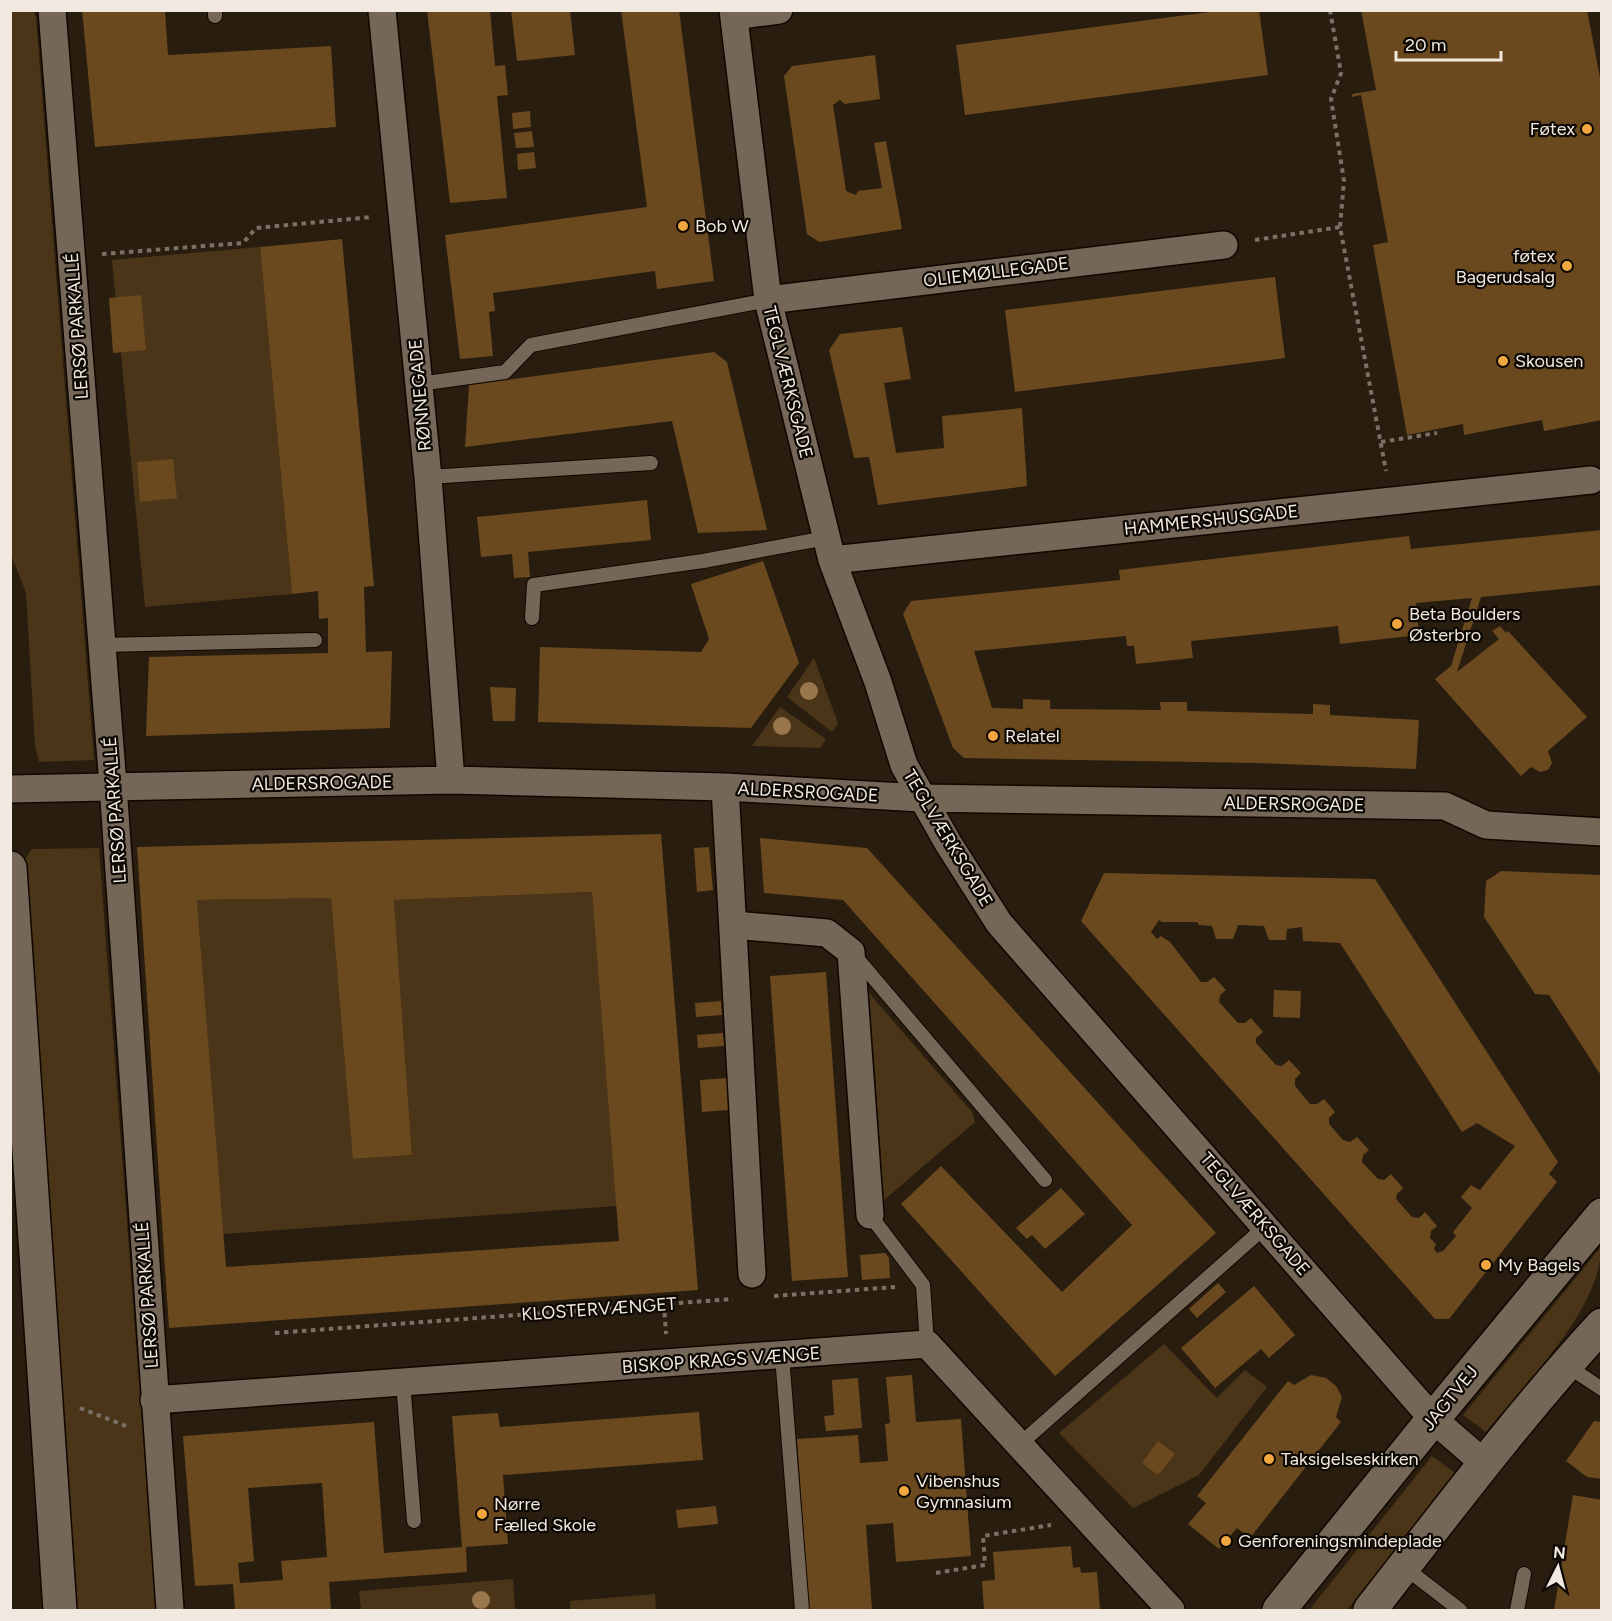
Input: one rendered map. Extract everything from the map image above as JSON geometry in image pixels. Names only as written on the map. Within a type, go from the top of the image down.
[{"type":"street","name":"LERSØ PARKALLÉ","points":[[52,10],[113,785],[170,1611]]},
{"type":"street","name":"RØNNEGADE","points":[[382,10],[428,477],[451,780]]},
{"type":"street","points":[[733,13],[779,10]]},
{"type":"street","name":"TEGLVÆRKSGADE","points":[[733,13],[768,300],[829,549],[878,682],[904,765],[921,798],[999,923],[1266,1226],[1432,1419],[1485,1464]]},
{"type":"street","name":"OLIEMØLLEGADE","points":[[768,300],[1224,245]]},
{"type":"street","name":"HAMMERSHUSGADE","points":[[829,549],[1392,501],[1596,479]]},
{"type":"street","name":"ALDERSROGADE","points":[[10,789],[113,785],[451,780],[725,787],[921,798],[1445,807],[1486,825],[1602,832]]},
{"type":"street","points":[[725,787],[752,1274]]},
{"type":"street","points":[[10,868],[60,1611]]},
{"type":"street","points":[[734,926],[827,933],[851,952],[870,1215]]},
{"type":"street","name":"JAGTVEJ","points":[[1279,1611],[1432,1419],[1602,1215]]},
{"type":"street","points":[[1370,1611],[1565,1364],[1602,1324]]},
{"type":"street","points":[[927,1344],[1171,1611]]},
{"type":"street","name":"BISKOP KRAGS VÆNGE","points":[[154,1400],[927,1344]]},
{"type":"lane","points":[[419,384],[506,372],[531,345],[768,300]]},
{"type":"lane","points":[[428,477],[651,463]]},
{"type":"lane","points":[[532,618],[534,585],[703,561],[829,549]]},
{"type":"lane","points":[[102,645],[315,640]]},
{"type":"lane","points":[[851,952],[1045,1180]]},
{"type":"lane","points":[[870,1215],[923,1285],[927,1344]]},
{"type":"lane","points":[[1019,1445],[1266,1226]]},
{"type":"lane","points":[[782,1356],[802,1611]]},
{"type":"lane","points":[[1565,1364],[1602,1389]]},
{"type":"lane","points":[[403,1382],[414,1521]]},
{"type":"lane","points":[[1404,1567],[1460,1611]]},
{"type":"lane","points":[[1517,1611],[1524,1574]]},
{"type":"path","points":[[1330,10],[1341,73],[1331,99],[1344,181],[1340,227],[1392,501]]},
{"type":"path","points":[[72,256],[243,243],[256,228],[402,215]]},
{"type":"path","points":[[1224,245],[1340,227]]},
{"type":"path","points":[[1381,442],[1437,433]]},
{"type":"path","points":[[771,1296],[923,1285]]},
{"type":"path","name":"KLOSTERVÆNGET","points":[[275,1333],[737,1299]]},
{"type":"path","points":[[70,1404],[123,1425],[156,1429]]},
{"type":"path","points":[[936,1573],[985,1565],[983,1536],[1039,1529],[1083,1514]]},
{"type":"shaded area","points":[[33,10],[36,17],[94,760],[39,762],[35,745],[26,593],[10,552],[10,11]]},
{"type":"shaded area","points":[[260,247],[292,594],[145,607],[112,260]]},
{"type":"shaded area","points":[[814,658],[838,723],[832,732],[787,697]]},
{"type":"shaded area","points":[[780,707],[826,739],[820,748],[752,746]]},
{"type":"shaded area","points":[[99,848],[156,1610],[78,1610],[25,859],[32,849]]},
{"type":"shaded area","points":[[592,892],[617,1206],[223,1234],[197,900],[331,898],[354,1159],[412,1155],[394,900]]},
{"type":"shaded area","points":[[869,993],[972,1112],[975,1122],[884,1200]]},
{"type":"shaded area","points":[[1601,1247],[1598,1271],[1589,1295],[1575,1320],[1539,1369],[1486,1432],[1463,1415]]},
{"type":"shaded area","points":[[1164,1344],[1217,1398],[1245,1370],[1267,1387],[1199,1475],[1133,1508],[1059,1433]]},
{"type":"shaded area","points":[[1432,1456],[1455,1473],[1347,1610],[1309,1610]]},
{"type":"shaded area","points":[[513,1579],[515,1610],[361,1610],[359,1591]]},
{"type":"shaded area","points":[[655,1594],[656,1610],[570,1610],[570,1601]]},
{"type":"building","points":[[82,10],[165,10],[168,55],[331,46],[336,127],[95,147]]},
{"type":"building","points":[[427,10],[490,10],[495,66],[505,65],[508,95],[497,96],[507,198],[450,203]]},
{"type":"building","points":[[511,10],[570,10],[575,55],[517,61]]},
{"type":"building","points":[[621,10],[679,10],[714,281],[657,289],[655,271],[493,293],[495,311],[489,312],[493,356],[460,359],[445,235],[647,207]]},
{"type":"building","points":[[1225,10],[1259,10],[1268,75],[965,115],[956,45]]},
{"type":"building","points":[[1361,10],[1587,10],[1602,88],[1602,420],[1544,431],[1542,420],[1464,435],[1463,424],[1407,435],[1373,245],[1388,242],[1361,95],[1352,97],[1352,94],[1376,90]]},
{"type":"building","points":[[875,55],[880,99],[845,104],[840,100],[833,105],[846,191],[856,195],[858,191],[882,188],[874,143],[886,141],[902,229],[819,242],[807,234],[784,76],[792,66]]},
{"type":"building","points":[[530,111],[531,127],[513,129],[512,113]]},
{"type":"building","points":[[532,131],[534,147],[516,148],[514,133]]},
{"type":"building","points":[[534,152],[536,168],[518,170],[517,154]]},
{"type":"building","points":[[342,239],[374,586],[364,587],[366,652],[392,651],[390,728],[146,736],[149,657],[328,653],[328,618],[319,619],[318,591],[292,594],[260,247]]},
{"type":"building","points":[[1275,277],[1285,358],[1015,392],[1005,310]]},
{"type":"building","points":[[141,295],[146,350],[113,353],[109,298]]},
{"type":"building","points":[[902,327],[911,379],[884,383],[896,453],[944,448],[942,416],[1022,408],[1027,486],[878,505],[869,457],[854,458],[829,350],[840,334]]},
{"type":"building","points":[[714,352],[727,362],[767,530],[698,533],[672,421],[465,447],[469,385]]},
{"type":"building","points":[[173,459],[177,498],[140,502],[137,462]]},
{"type":"building","points":[[647,500],[651,540],[528,552],[530,577],[514,578],[512,554],[481,557],[477,517]]},
{"type":"building","points":[[1602,530],[1602,585],[1481,597],[1457,672],[1499,639],[1492,631],[1500,626],[1506,633],[1508,631],[1587,717],[1548,751],[1552,763],[1548,770],[1540,772],[1531,767],[1521,776],[1435,679],[1451,666],[1472,598],[1416,603],[1419,635],[1340,644],[1338,626],[1191,641],[1193,658],[1136,664],[1134,646],[1127,646],[1126,636],[974,651],[992,708],[1023,709],[1023,699],[1050,700],[1050,709],[1161,710],[1160,702],[1187,702],[1187,711],[1313,714],[1313,704],[1330,705],[1330,715],[1419,720],[1416,769],[1256,763],[964,758],[953,748],[903,614],[911,601],[1120,580],[1119,570],[1409,536],[1411,549]]},
{"type":"building","points":[[763,561],[799,663],[751,728],[538,722],[540,647],[701,652],[709,639],[691,584]]},
{"type":"building","points":[[490,687],[516,688],[515,721],[493,721]]},
{"type":"building","points":[[661,834],[698,1290],[169,1328],[137,847]],"holes":[[[592,892],[619,1241],[226,1267],[197,900],[331,898],[353,1159],[412,1155],[394,900]]]},
{"type":"building","points":[[760,838],[867,848],[1216,1233],[1055,1376],[901,1204],[941,1166],[1062,1292],[1132,1225],[843,900],[764,893]]},
{"type":"building","points":[[709,847],[713,890],[697,892],[694,848]]},
{"type":"building","points":[[1501,871],[1602,875],[1602,1077],[1549,995],[1535,994],[1484,917],[1486,881]]},
{"type":"building","points":[[1104,873],[1375,879],[1558,1162],[1549,1174],[1557,1182],[1449,1319],[1435,1319],[1081,921]],"holes":[[[1159,920],[1162,922],[1197,922],[1199,925],[1212,926],[1216,939],[1233,939],[1238,925],[1264,926],[1269,940],[1286,940],[1287,929],[1302,927],[1303,941],[1340,943],[1462,1132],[1477,1123],[1515,1146],[1480,1190],[1471,1185],[1461,1197],[1472,1208],[1453,1232],[1456,1236],[1443,1251],[1437,1253],[1434,1249],[1436,1244],[1430,1238],[1431,1231],[1437,1226],[1425,1212],[1419,1218],[1412,1217],[1396,1199],[1397,1194],[1403,1188],[1391,1174],[1384,1180],[1378,1179],[1362,1162],[1363,1155],[1369,1150],[1357,1137],[1350,1142],[1343,1140],[1329,1124],[1329,1118],[1335,1112],[1324,1099],[1317,1104],[1310,1104],[1295,1086],[1295,1079],[1301,1073],[1289,1060],[1282,1066],[1276,1065],[1256,1043],[1256,1038],[1263,1032],[1251,1018],[1245,1023],[1238,1023],[1219,1002],[1220,995],[1226,990],[1214,977],[1207,982],[1201,982],[1170,942],[1161,936],[1157,939],[1151,932]]]},
{"type":"building","points":[[826,972],[848,1277],[792,1281],[770,976]]},
{"type":"building","points":[[1274,990],[1301,991],[1300,1018],[1273,1017]]},
{"type":"building","points":[[721,1001],[722,1015],[696,1017],[695,1003]]},
{"type":"building","points":[[723,1033],[724,1046],[698,1048],[697,1035]]},
{"type":"building","points":[[727,1078],[729,1110],[702,1112],[700,1080]]},
{"type":"building","points":[[1061,1188],[1085,1214],[1045,1249],[1032,1235],[1027,1239],[1016,1228]]},
{"type":"building","points":[[885,1253],[889,1258],[890,1278],[862,1280],[860,1255]]},
{"type":"building","points":[[1218,1283],[1226,1292],[1197,1318],[1189,1309]]},
{"type":"building","points":[[1254,1286],[1295,1335],[1269,1358],[1261,1349],[1215,1388],[1181,1348]]},
{"type":"building","points":[[912,1375],[916,1422],[961,1419],[971,1556],[896,1562],[893,1523],[866,1525],[872,1610],[809,1610],[797,1439],[858,1435],[860,1463],[888,1461],[885,1424],[890,1423],[886,1377]]},
{"type":"building","name":"Taksigelseskirken","points":[[1311,1375],[1326,1378],[1336,1386],[1342,1397],[1336,1417],[1341,1422],[1250,1538],[1237,1528],[1219,1549],[1188,1524],[1206,1503],[1197,1496],[1288,1381],[1294,1385]]},
{"type":"building","points":[[858,1378],[862,1428],[826,1431],[824,1416],[834,1415],[832,1380]]},
{"type":"building","points":[[699,1412],[703,1460],[503,1475],[508,1544],[466,1547],[467,1572],[329,1582],[331,1610],[235,1610],[233,1584],[195,1586],[183,1436],[374,1422],[384,1553],[462,1547],[452,1416],[498,1413],[500,1427]],"holes":[[[322,1483],[327,1557],[281,1561],[283,1580],[240,1583],[238,1563],[254,1561],[248,1488]]]},
{"type":"building","points":[[1594,1421],[1602,1422],[1602,1479],[1587,1477],[1566,1461]]},
{"type":"building","points":[[1158,1441],[1175,1454],[1158,1475],[1142,1463]]},
{"type":"building","points":[[1573,1495],[1602,1500],[1602,1610],[1554,1610]]},
{"type":"building","points":[[716,1506],[718,1524],[678,1528],[676,1510]]},
{"type":"building","points":[[1071,1546],[1073,1568],[1080,1567],[1081,1573],[1097,1572],[1100,1610],[984,1610],[982,1581],[995,1580],[993,1552]]},
{"type":"place","name":"Føtex","points":[[1587,129]]},
{"type":"place","name":"Bob W","points":[[683,226]]},
{"type":"place","name":"føtex Bagerudsalg","points":[[1567,266]]},
{"type":"place","name":"Skousen","points":[[1503,361]]},
{"type":"place","name":"Beta Boulders Østerbro","points":[[1397,624]]},
{"type":"place","name":"Relatel","points":[[993,736]]},
{"type":"place","name":"My Bagels","points":[[1486,1265]]},
{"type":"place","name":"Taksigelseskirken","points":[[1269,1459]]},
{"type":"place","name":"Vibenshus Gymnasium","points":[[904,1491]]},
{"type":"place","name":"Nørre Fælled Skole","points":[[482,1514]]},
{"type":"place","name":"Genforeningsmindeplade","points":[[1226,1541]]}]
